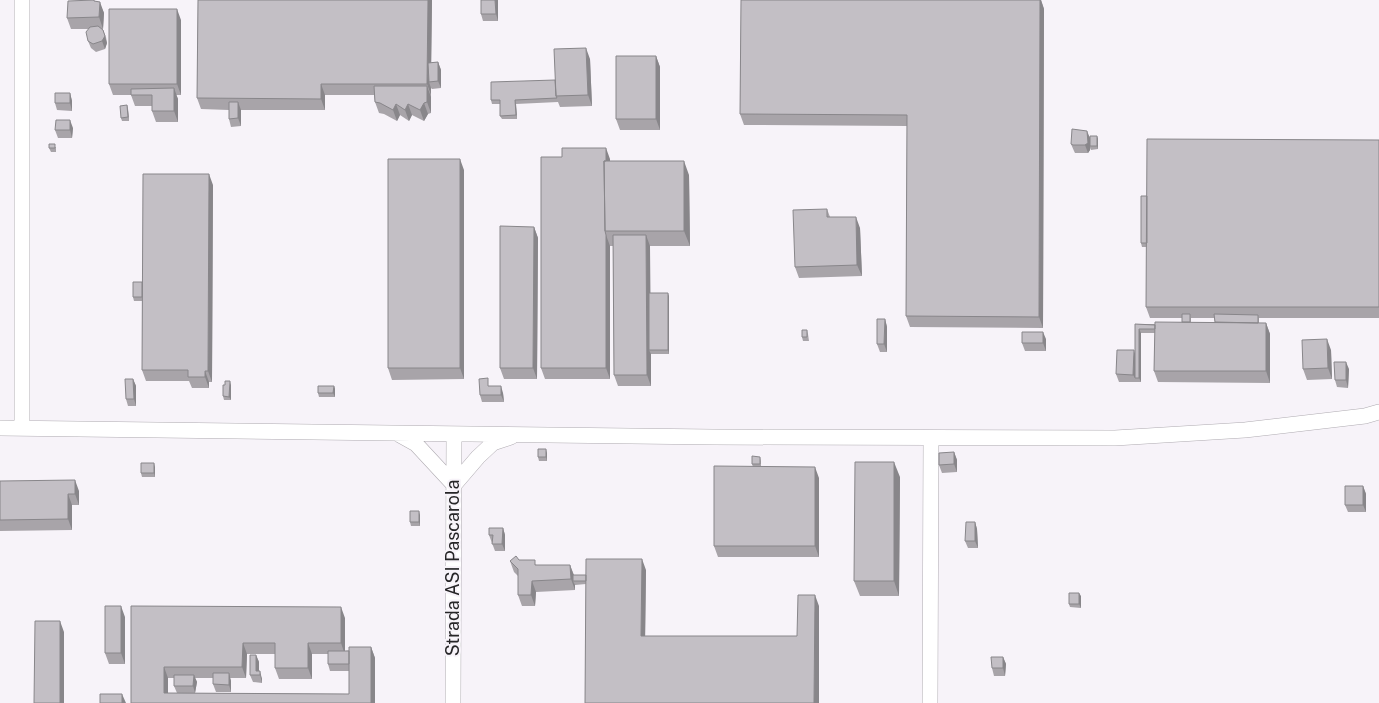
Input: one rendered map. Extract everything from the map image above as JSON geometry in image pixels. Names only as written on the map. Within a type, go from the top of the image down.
[{"type":"street","points":[[22,0],[22,428]]},
{"type":"street","points":[[0,428],[454,434],[1115,438],[1246,430],[1374,415]]},
{"type":"street","points":[[395,433],[416,444],[454,485],[493,443],[520,434]]},
{"type":"street","name":"Strada ASI Pascarola","points":[[453,703],[454,434]]},
{"type":"street","points":[[930,703],[931,438]]},
{"type":"building","points":[[94,0],[100,2],[99,17],[67,18],[68,1]]},
{"type":"building","points":[[198,0],[428,0],[427,84],[321,84],[321,99],[197,98]]},
{"type":"building","points":[[481,0],[495,0],[496,14],[481,14]]},
{"type":"building","points":[[741,0],[1040,0],[1039,317],[906,316],[907,115],[740,114]]},
{"type":"building","points":[[109,9],[177,9],[177,84],[109,84]]},
{"type":"building","points":[[98,26],[103,30],[105,36],[102,41],[93,44],[88,41],[86,32],[90,27]]},
{"type":"building","points":[[586,48],[588,95],[556,96],[554,49]]},
{"type":"building","points":[[616,56],[656,56],[656,119],[616,119]]},
{"type":"building","points":[[438,62],[438,81],[429,82],[428,63]]},
{"type":"building","points":[[555,80],[557,98],[515,100],[516,115],[500,116],[500,100],[491,100],[491,82]]},
{"type":"building","points":[[374,86],[427,86],[427,102],[424,103],[420,110],[408,104],[405,110],[396,104],[393,110],[375,102]]},
{"type":"building","points":[[174,88],[174,111],[152,111],[152,95],[131,95],[131,89]]},
{"type":"building","points":[[55,93],[70,93],[70,103],[55,103]]},
{"type":"building","points":[[229,102],[238,102],[238,118],[229,119]]},
{"type":"building","points":[[127,105],[128,117],[121,118],[120,106]]},
{"type":"building","points":[[56,120],[70,120],[70,130],[55,130]]},
{"type":"building","points":[[1072,129],[1087,131],[1088,143],[1085,145],[1071,144]]},
{"type":"building","points":[[1090,136],[1097,136],[1097,146],[1090,146]]},
{"type":"building","points":[[1147,139],[1379,140],[1379,307],[1146,307]]},
{"type":"building","points":[[49,144],[55,144],[55,148],[49,148]]},
{"type":"building","points":[[562,148],[606,148],[606,161],[604,161],[606,368],[541,368],[541,157],[562,157]]},
{"type":"building","points":[[388,159],[460,159],[460,368],[388,368]]},
{"type":"building","points":[[604,161],[684,161],[684,231],[605,231]]},
{"type":"building","points":[[143,174],[209,174],[208,371],[205,371],[205,377],[188,377],[188,370],[142,370]]},
{"type":"building","points":[[1141,196],[1147,196],[1147,243],[1141,243]]},
{"type":"building","points":[[827,209],[827,217],[856,217],[857,265],[795,267],[793,210]]},
{"type":"building","points":[[500,226],[534,227],[533,368],[500,368]]},
{"type":"building","points":[[613,235],[646,235],[647,375],[614,375]]},
{"type":"building","points":[[133,282],[142,282],[142,297],[133,297]]},
{"type":"building","points":[[649,293],[668,293],[668,350],[649,350]]},
{"type":"building","points":[[1182,314],[1190,314],[1190,322],[1182,322]]},
{"type":"building","points":[[1214,314],[1258,315],[1258,323],[1215,322]]},
{"type":"building","points":[[877,319],[885,319],[884,344],[877,344]]},
{"type":"building","points":[[1155,322],[1266,323],[1266,371],[1154,371]]},
{"type":"building","points":[[1135,324],[1155,325],[1155,329],[1139,329],[1139,378],[1135,378]]},
{"type":"building","points":[[802,330],[807,330],[807,337],[802,337]]},
{"type":"building","points":[[1022,332],[1043,332],[1043,343],[1022,343]]},
{"type":"building","points":[[1327,339],[1328,368],[1303,369],[1302,340]]},
{"type":"building","points":[[1117,350],[1134,350],[1133,375],[1116,374]]},
{"type":"building","points":[[1334,362],[1346,362],[1346,380],[1335,380]]},
{"type":"building","points":[[488,378],[488,386],[501,386],[501,395],[480,395],[479,379]]},
{"type":"building","points":[[125,379],[133,379],[134,399],[126,399]]},
{"type":"building","points":[[225,381],[230,381],[229,397],[223,396]]},
{"type":"building","points":[[318,386],[334,386],[333,393],[318,393]]},
{"type":"building","points":[[538,449],[546,449],[546,457],[538,457]]},
{"type":"building","points":[[954,452],[954,464],[939,465],[939,453]]},
{"type":"building","points":[[752,456],[760,457],[760,464],[752,464]]},
{"type":"building","points":[[855,462],[894,462],[894,581],[854,581]]},
{"type":"building","points":[[141,463],[154,463],[154,473],[141,473]]},
{"type":"building","points":[[714,466],[815,467],[815,546],[714,546]]},
{"type":"building","points":[[75,480],[75,494],[68,494],[68,519],[0,520],[0,481]]},
{"type":"building","points":[[1345,486],[1363,486],[1363,505],[1345,505]]},
{"type":"building","points":[[410,511],[419,511],[419,522],[410,522]]},
{"type":"building","points":[[966,522],[975,522],[975,541],[965,541]]},
{"type":"building","points":[[489,528],[503,528],[502,544],[492,544],[493,535],[489,535]]},
{"type":"building","points":[[516,556],[519,560],[535,560],[535,565],[570,565],[571,579],[532,581],[531,595],[518,595],[518,569],[510,561]]},
{"type":"building","points":[[586,559],[642,559],[641,636],[797,636],[798,595],[815,595],[814,703],[585,703]]},
{"type":"building","points":[[573,575],[586,575],[586,581],[573,581]]},
{"type":"building","points":[[1069,593],[1079,593],[1079,604],[1069,604]]},
{"type":"building","points":[[105,606],[121,606],[121,653],[105,653]]},
{"type":"building","points":[[131,606],[341,607],[341,643],[308,643],[308,668],[275,668],[275,643],[243,643],[242,667],[164,667],[164,693],[349,694],[349,647],[371,647],[371,703],[131,703]]},
{"type":"building","points":[[35,621],[60,621],[60,703],[34,703]]},
{"type":"building","points":[[328,651],[349,651],[349,664],[328,664]]},
{"type":"building","points":[[250,655],[256,655],[256,671],[260,671],[260,675],[250,675]]},
{"type":"building","points":[[991,657],[1003,657],[1003,668],[992,668]]},
{"type":"building","points":[[213,673],[229,673],[229,685],[213,684]]},
{"type":"building","points":[[174,675],[194,675],[193,686],[174,686]]},
{"type":"building","points":[[100,694],[122,694],[122,703],[100,703]]}]
